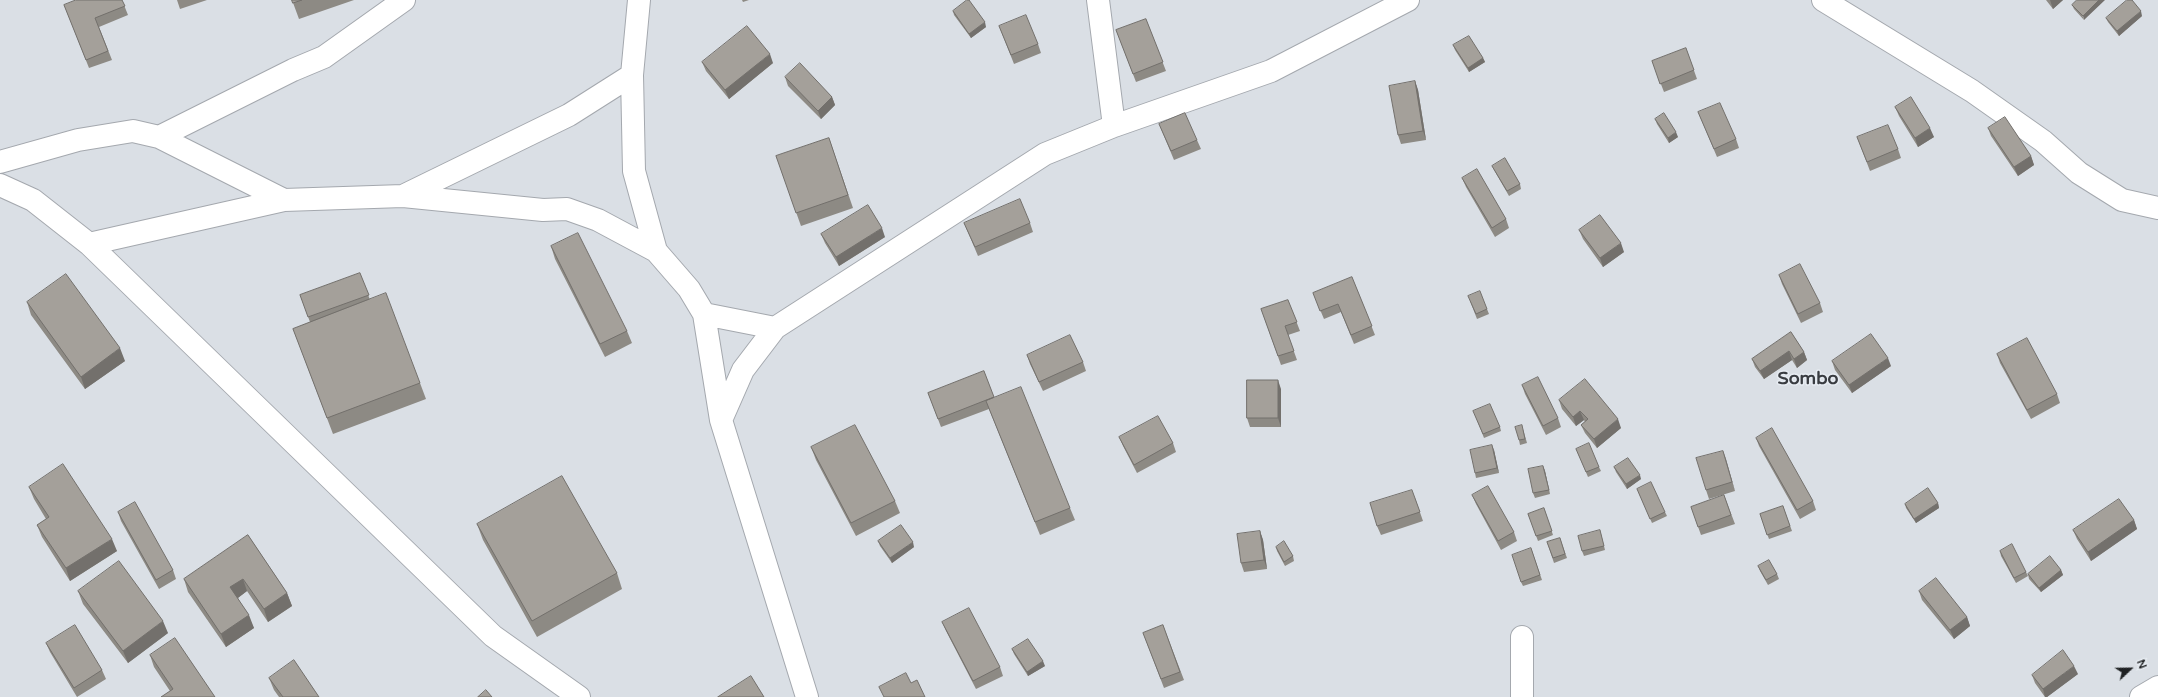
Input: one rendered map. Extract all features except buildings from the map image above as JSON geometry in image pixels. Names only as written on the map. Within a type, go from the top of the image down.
[{"type":"street","points":[[159,137],[324,56],[404,0]]},
{"type":"street","points":[[639,0],[632,75],[634,171],[656,251]]},
{"type":"street","points":[[1098,0],[1114,126]]},
{"type":"street","points":[[721,420],[743,370],[775,328],[1045,154],[1114,126],[1271,71],[1408,0]]},
{"type":"street","points":[[1823,0],[1972,91],[2043,141],[2079,173],[2122,200],[2158,208]]},
{"type":"street","points":[[404,196],[569,115],[632,75]]},
{"type":"street","points":[[0,162],[107,134],[133,131],[159,137],[284,200]]},
{"type":"street","points":[[0,185],[33,200],[89,244],[494,636],[579,697]]},
{"type":"street","points":[[89,244],[284,200],[404,196],[543,210],[567,209],[598,220],[656,251],[689,289],[704,314],[721,420],[807,697]]},
{"type":"street","points":[[704,314],[775,328]]},
{"type":"street","points":[[1522,637],[1522,697]]},
{"type":"street","points":[[2141,697],[2158,687]]},
{"type":"district","name":"Sombo","points":[[1808,379]]}]
